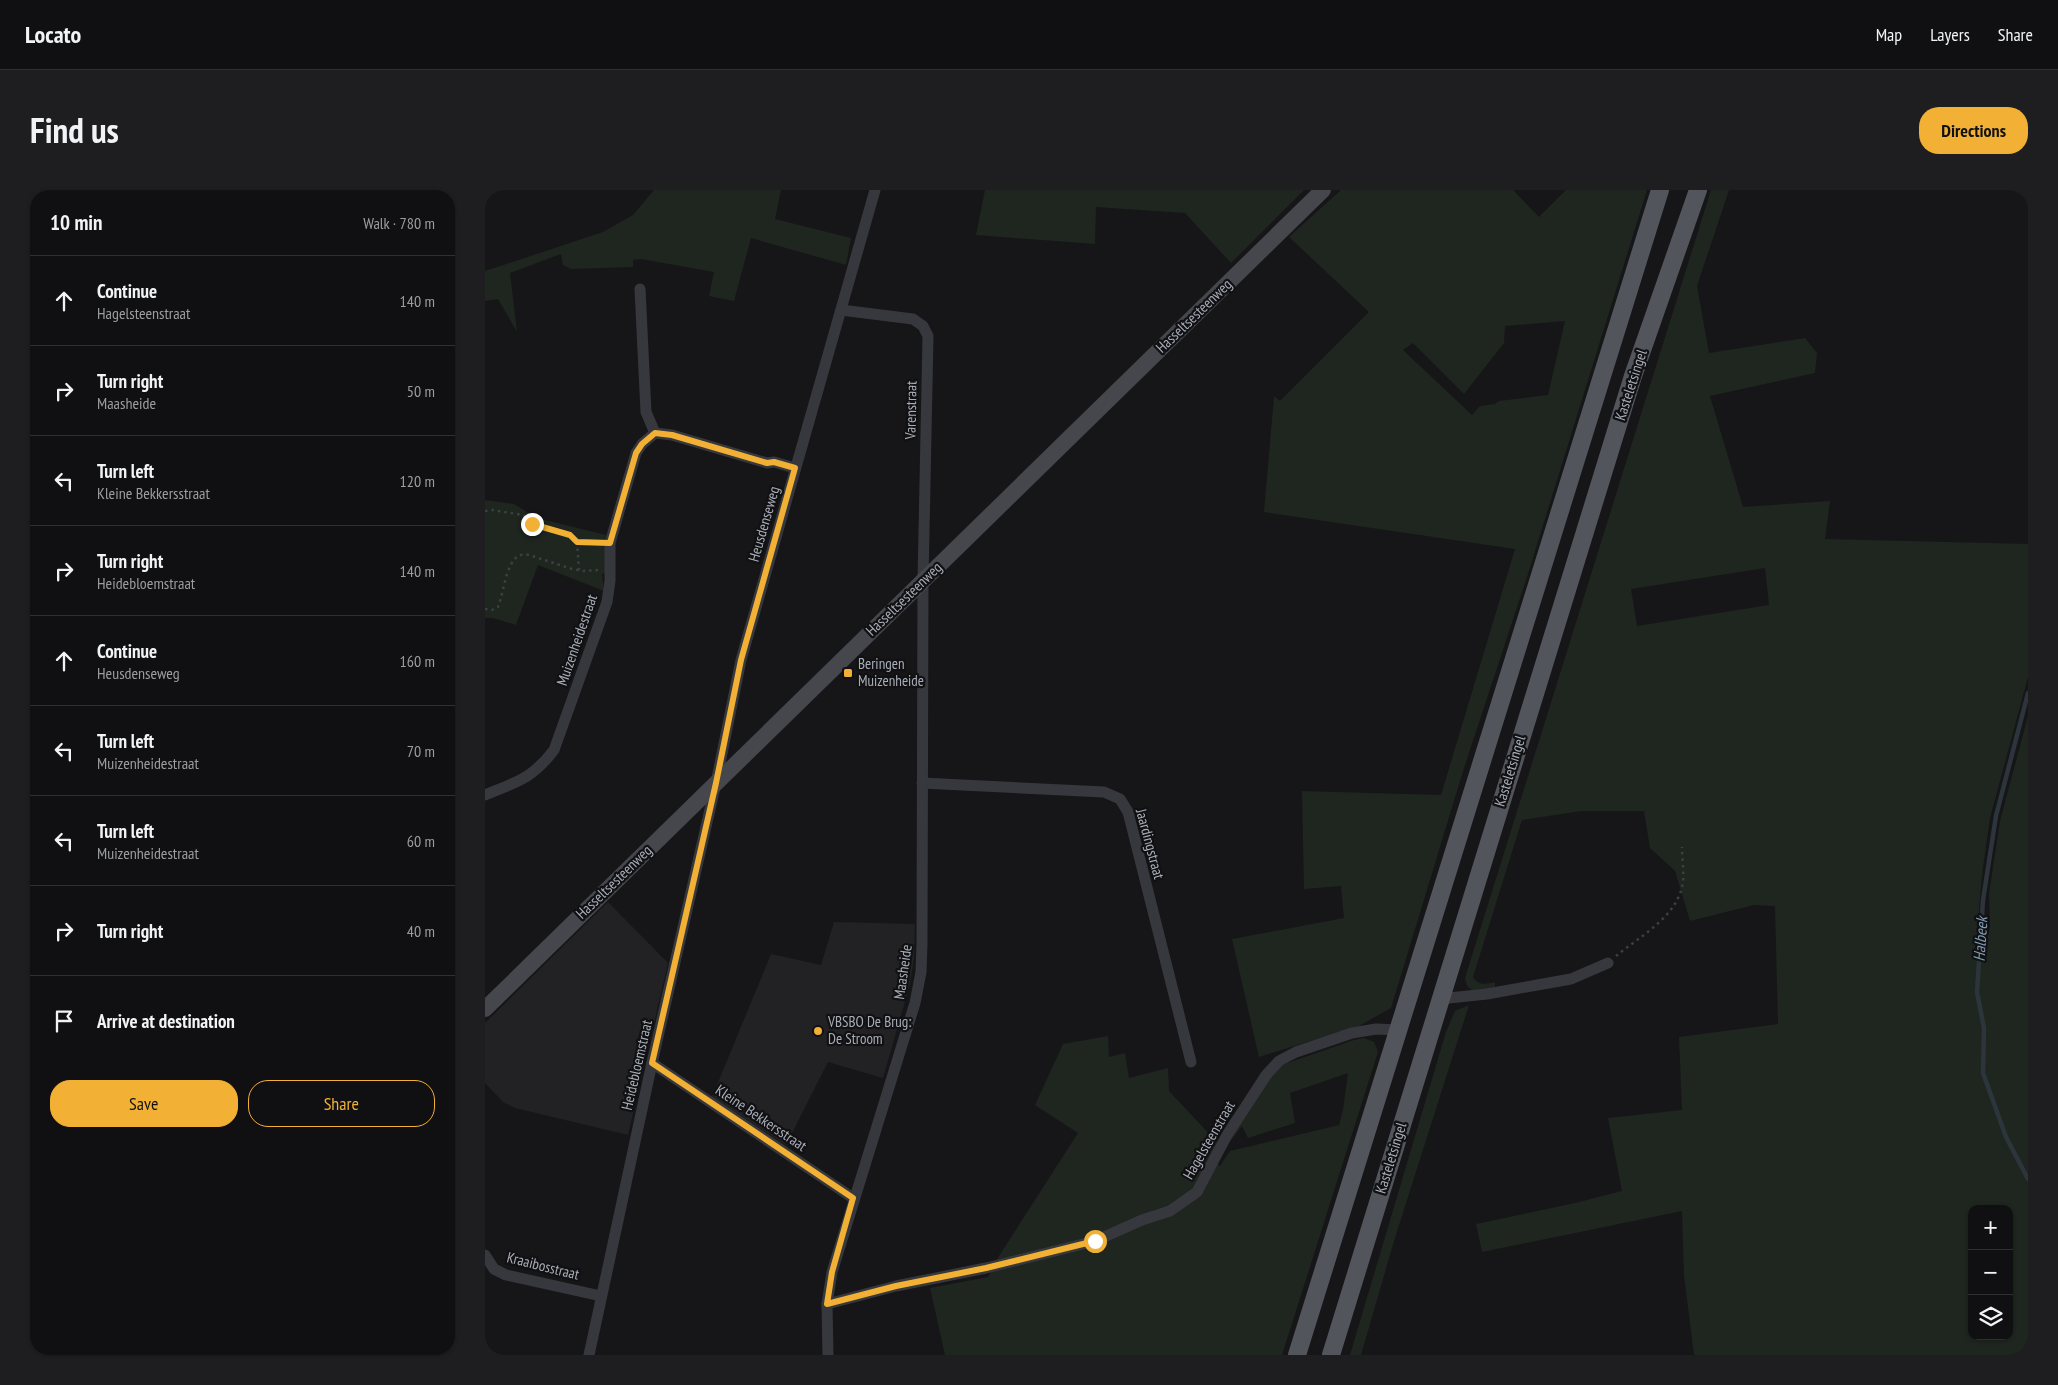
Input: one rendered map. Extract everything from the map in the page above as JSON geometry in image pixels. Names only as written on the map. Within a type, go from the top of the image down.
[{"type":"main road","name":"Kasteletsingel","points":[[1297,1355],[1660,190]]},
{"type":"main road","name":"Kasteletsingel","points":[[1331,1355],[1439,999],[1633,376],[1698,190]]},
{"type":"street","name":"Heusdenseweg","points":[[716,783],[741,660],[875,190]]},
{"type":"street","name":"Hasseltsesteenweg","points":[[485,1009],[1323,190]]},
{"type":"street","points":[[640,289],[646,412],[655,433],[672,435],[767,463],[774,462],[795,468]]},
{"type":"street","name":"Varenstraat","points":[[841,310],[913,318],[923,326],[927,336],[923,580]]},
{"type":"street","name":"Muizenheidestraat","points":[[485,795],[519,782],[542,766],[553,750],[607,602],[611,581],[610,543],[636,453],[642,444],[655,433]]},
{"type":"street","name":"Maasheide","points":[[828,1355],[827,1304],[832,1272],[853,1198],[915,1003],[921,972],[923,580]]},
{"type":"street","name":"Heidebloemstraat","points":[[589,1355],[652,1063],[716,783]]},
{"type":"street","name":"Jaardingstraat","points":[[922,783],[1104,792],[1120,799],[1128,812],[1191,1062]]},
{"type":"street","points":[[1439,999],[1487,994],[1571,979],[1609,963]]},
{"type":"street","name":"Hagelsteenstraat","points":[[827,1304],[896,1286],[986,1268],[1095,1241],[1142,1220],[1170,1212],[1197,1192],[1227,1135],[1267,1074],[1279,1060],[1296,1052],[1352,1033],[1399,1030]]},
{"type":"street","name":"Kleine Bekkersstraat","points":[[652,1063],[853,1198]]},
{"type":"street","name":"Kraaibosstraat","points":[[485,1255],[494,1268],[506,1274],[601,1296]]},
{"type":"path","points":[[485,511],[491,510],[523,515],[532,524],[570,535],[577,542],[579,570]]},
{"type":"path","points":[[577,542],[610,543]]},
{"type":"path","points":[[485,609],[492,610],[498,607],[512,561],[518,556],[529,555],[579,570],[610,569]]},
{"type":"path","points":[[1609,963],[1666,917],[1678,900],[1683,882],[1682,847]]},
{"type":"shaded area","points":[[654,190],[781,190],[775,219],[851,238],[846,265],[751,238],[734,301],[709,296],[714,272],[641,259],[633,260],[633,267],[571,269],[563,265],[561,254],[510,273],[517,332],[498,299],[485,301],[485,271],[603,232],[633,215]]},
{"type":"shaded area","points":[[985,190],[1304,190],[1231,263],[1185,213],[1096,207],[1095,244],[976,235]]},
{"type":"shaded area","points":[[1341,190],[1513,190],[1539,217],[1566,190],[1647,190],[1527,577],[1464,768],[1391,1008],[1359,1026],[1259,1057],[1232,939],[1344,918],[1341,886],[1304,889],[1302,791],[1441,795],[1515,549],[1264,512],[1274,396],[1280,401],[1369,312],[1289,237]],"holes":[[[1565,321],[1548,395],[1499,401],[1495,404],[1480,406],[1472,415],[1403,350],[1413,343],[1464,394],[1504,343],[1505,326]]]},
{"type":"shaded area","points":[[1711,190],[1729,190],[1697,286],[1709,353],[1805,338],[1817,353],[1815,373],[1710,396],[1743,507],[1830,501],[1825,539],[2028,544],[2028,677],[1990,818],[1979,908],[1982,952],[1990,928],[1989,894],[2000,821],[2028,716],[2028,1355],[1694,1355],[1684,1275],[1682,1211],[1482,1252],[1476,1224],[1622,1191],[1608,1118],[1682,1110],[1679,1037],[1778,1024],[1775,906],[1754,905],[1690,921],[1675,871],[1650,848],[1644,811],[1581,811],[1522,820],[1473,977],[1480,983],[1495,982],[1495,989],[1472,990],[1467,986],[1465,978]],"holes":[[[1765,568],[1769,605],[1637,626],[1631,589]]]},
{"type":"shaded area","points":[[485,500],[514,504],[537,518],[606,535],[604,543],[607,549],[606,573],[602,574],[604,591],[538,565],[516,625],[493,618],[485,618]]},
{"type":"shaded area","points":[[608,902],[668,963],[628,1135],[515,1108],[503,1102],[485,1083],[485,1023]]},
{"type":"shaded area","name":"VBSBO De Brug: De Stroom","points":[[834,922],[915,924],[914,958],[910,984],[883,1078],[828,1062],[786,1145],[712,1097],[771,954],[821,965]]},
{"type":"shaded area","points":[[1469,1005],[1394,1241],[1361,1355],[1350,1355],[1446,1032],[1455,1011]]},
{"type":"shaded area","points":[[1108,1036],[1109,1057],[1125,1053],[1129,1078],[1168,1068],[1169,1091],[1217,1142],[1261,1072],[1354,1040],[1364,1038],[1374,1042],[1378,1052],[1282,1355],[945,1355],[930,1288],[988,1277],[999,1256],[1078,1133],[1035,1105],[1063,1044]],"holes":[[[1348,1073],[1339,1125],[1230,1151],[1220,1166],[1210,1160],[1217,1142],[1226,1147],[1242,1126],[1248,1138],[1295,1123],[1290,1093]]]},
{"type":"waterway","name":"Halbeek","points":[[2028,693],[1996,816],[1983,900],[1977,992],[1984,1028],[1983,1073],[2006,1137],[2028,1179]]},
{"type":"place","name":"Beringen Muizenheide","points":[[848,673]]},
{"type":"place","name":"VBSBO De Brug: De Stroom","points":[[818,1031]]},
{"type":"route","points":[[532,524],[573,536],[577,542],[610,543],[636,453],[642,444],[655,433],[672,435],[735,452],[767,463],[774,462],[795,468],[741,660],[716,783],[652,1063],[853,1198],[832,1272],[827,1304],[896,1286],[986,1268],[1095,1241]]}]
